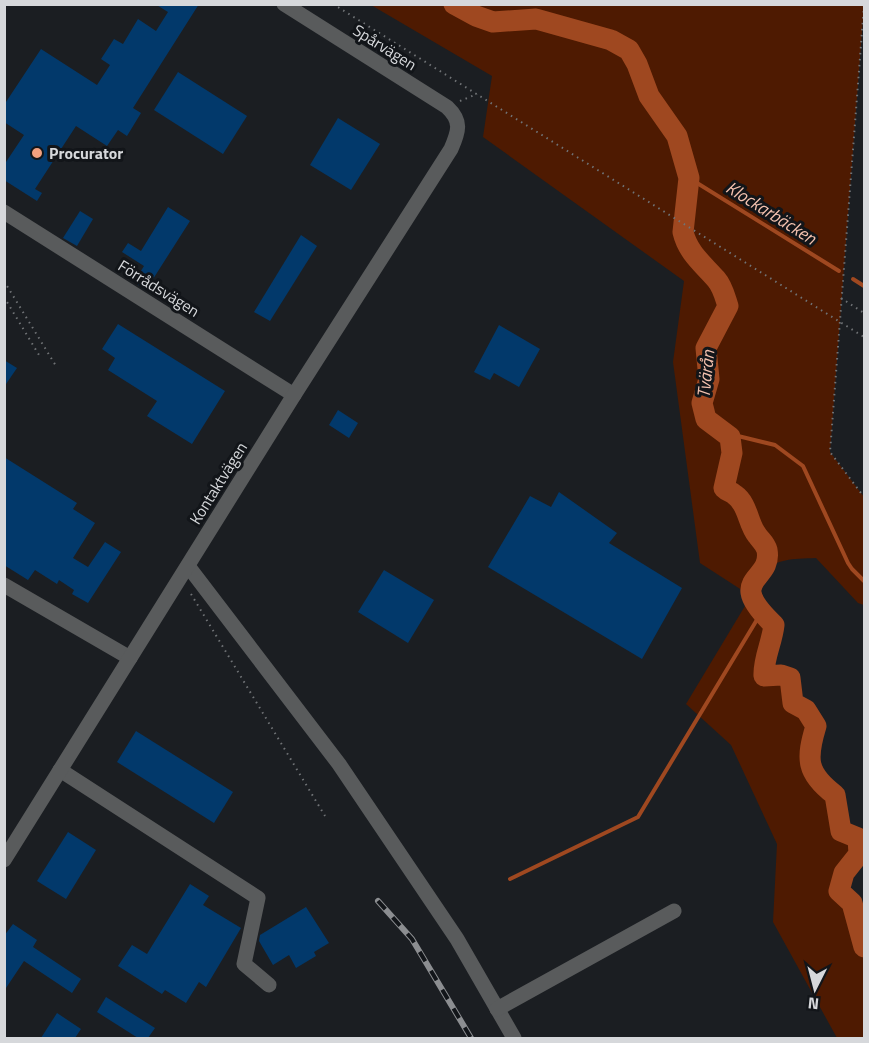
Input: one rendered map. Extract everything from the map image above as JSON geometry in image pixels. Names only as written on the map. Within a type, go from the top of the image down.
[{"type":"street","name":"Spårvägen","points":[[284,4],[447,107],[455,115],[458,126]]},
{"type":"street","name":"Kontaktvägen","points":[[4,860],[294,395],[451,149],[458,126]]},
{"type":"street","name":"Förrådsvägen","points":[[4,212],[294,395]]},
{"type":"street","points":[[188,566],[339,764],[457,939],[514,1038]]},
{"type":"street","points":[[4,585],[130,658]]},
{"type":"street","points":[[60,770],[258,898],[244,964],[269,985]]},
{"type":"street","points":[[497,1009],[674,910]]},
{"type":"path","points":[[333,4],[864,337]]},
{"type":"path","points":[[864,5],[830,452],[864,497]]},
{"type":"path","points":[[447,107],[477,94]]},
{"type":"path","points":[[4,281],[56,366]]},
{"type":"path","points":[[4,297],[39,355]]},
{"type":"path","points":[[841,298],[864,313]]},
{"type":"path","points":[[191,594],[325,816]]},
{"type":"shaded area","points":[[371,5],[864,5],[830,452],[864,497],[864,605],[858,603],[816,558],[779,562],[765,570],[750,585],[761,612],[774,625],[764,676],[781,675],[790,678],[793,703],[806,710],[816,726],[811,748],[811,765],[818,780],[835,795],[841,831],[858,838],[859,854],[844,873],[839,890],[852,903],[864,947],[864,1038],[837,1038],[773,922],[777,844],[731,745],[686,704],[751,596],[700,563],[673,362],[684,281],[483,137],[492,76]]},
{"type":"building","points":[[155,4],[199,4],[133,108],[141,113],[127,136],[118,130],[107,146],[76,126],[35,189],[42,193],[37,201],[4,180],[4,165],[24,135],[4,122],[4,105],[41,49],[97,85],[110,65],[101,59],[114,39],[123,44],[138,19],[156,31],[168,12]]},
{"type":"building","points":[[178,72],[247,116],[223,154],[154,110]]},
{"type":"building","points":[[338,118],[380,144],[351,190],[310,165]]},
{"type":"building","points":[[168,207],[190,221],[146,290],[134,282],[144,266],[122,252],[128,243],[141,251]]},
{"type":"building","points":[[80,211],[93,219],[77,246],[63,238]]},
{"type":"building","points":[[301,235],[317,246],[270,321],[254,312]]},
{"type":"building","points":[[118,324],[225,391],[192,444],[147,416],[157,401],[108,370],[115,358],[102,349]]},
{"type":"building","points":[[499,325],[540,349],[519,387],[494,373],[490,380],[474,372]]},
{"type":"building","points":[[4,360],[17,368],[4,387]]},
{"type":"building","points":[[338,410],[358,423],[349,438],[329,425]]},
{"type":"building","points":[[4,457],[77,503],[73,509],[95,523],[73,558],[88,567],[105,542],[121,552],[88,603],[72,594],[74,590],[59,580],[57,584],[35,570],[28,580],[4,565]]},
{"type":"building","points":[[559,492],[617,533],[609,543],[682,588],[642,659],[488,567],[530,496],[551,507]]},
{"type":"building","points":[[384,570],[434,600],[408,643],[358,612]]},
{"type":"building","points":[[136,731],[233,792],[214,823],[117,762]]},
{"type":"building","points":[[68,832],[96,850],[66,899],[37,881]]},
{"type":"building","points":[[190,884],[209,896],[203,905],[241,928],[206,987],[199,982],[186,1003],[165,990],[162,994],[118,966],[132,945],[147,954]]},
{"type":"building","points":[[306,907],[329,943],[314,952],[316,956],[296,968],[289,955],[273,965],[259,941],[260,935]]},
{"type":"building","points":[[13,924],[37,940],[33,947],[81,979],[72,993],[24,961],[4,991],[4,936]]},
{"type":"building","points":[[106,997],[155,1028],[148,1038],[138,1038],[97,1012]]},
{"type":"building","points":[[57,1013],[81,1029],[75,1038],[41,1038]]},
{"type":"waterway","name":"Tvärån","points":[[454,4],[493,22],[536,19],[611,40],[629,50],[649,96],[677,136],[689,178],[683,232],[685,239],[692,252],[720,285],[728,306],[706,348],[709,379],[702,403],[706,419],[730,437],[732,453],[724,488],[734,494],[743,504],[754,530],[767,550],[767,561],[751,588],[752,597],[759,609],[774,625],[764,676],[781,675],[790,678],[793,703],[806,710],[816,726],[811,748],[811,765],[818,780],[835,795],[841,831],[858,838],[859,854],[844,873],[839,891],[852,903],[864,947]]},
{"type":"waterway","name":"Klockarbäcken","points":[[689,178],[839,271]]},
{"type":"waterway","name":"Klockarbäcken","points":[[853,279],[864,286]]},
{"type":"waterway","points":[[730,437],[738,436],[775,445],[803,466],[848,563],[864,581]]},
{"type":"waterway","points":[[510,879],[638,817],[761,613]]},
{"type":"railway","points":[[378,901],[412,939],[471,1038]]},
{"type":"place","name":"Procurator","points":[[37,153]]}]
